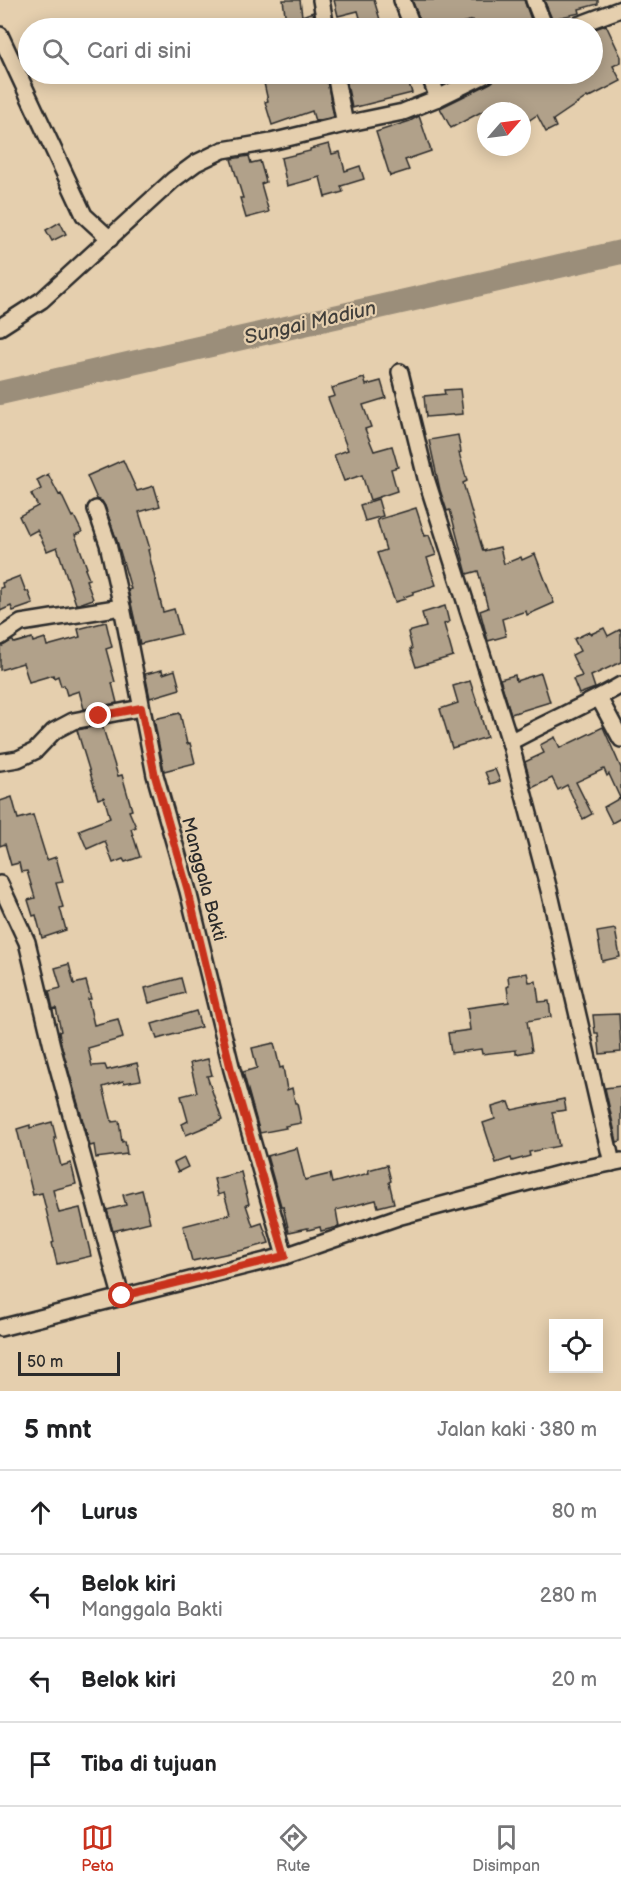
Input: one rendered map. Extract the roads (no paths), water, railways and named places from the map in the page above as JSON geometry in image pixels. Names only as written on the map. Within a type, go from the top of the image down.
[{"type":"street","points":[[321,0],[324,18]]},
{"type":"street","points":[[402,0],[409,18]]},
{"type":"street","points":[[534,0],[541,18]]},
{"type":"street","points":[[597,18],[621,9]]},
{"type":"street","points":[[0,35],[18,74]]},
{"type":"street","points":[[23,84],[84,216],[110,239]]},
{"type":"street","points":[[337,84],[345,124]]},
{"type":"street","points":[[433,84],[438,98]]},
{"type":"street","points":[[0,327],[42,300],[173,180],[196,163],[223,150],[271,142],[403,112],[467,84]]},
{"type":"street","points":[[0,1328],[285,1256],[401,1216],[566,1172],[616,1162],[510,742],[426,478],[400,372]]},
{"type":"street","name":"Manggala Bakti","points":[[96,509],[108,544],[122,607],[155,776],[188,891],[231,1070],[285,1256]]},
{"type":"street","points":[[0,637],[21,623],[122,607]]},
{"type":"street","points":[[510,742],[621,685]]},
{"type":"street","points":[[598,698],[621,739]]},
{"type":"street","points":[[0,762],[18,759],[36,751],[54,731],[73,721],[141,708]]},
{"type":"street","points":[[0,884],[27,942],[52,1046],[122,1296]]},
{"type":"waterway","name":"Sungai Madiun","points":[[0,393],[621,252]]}]
